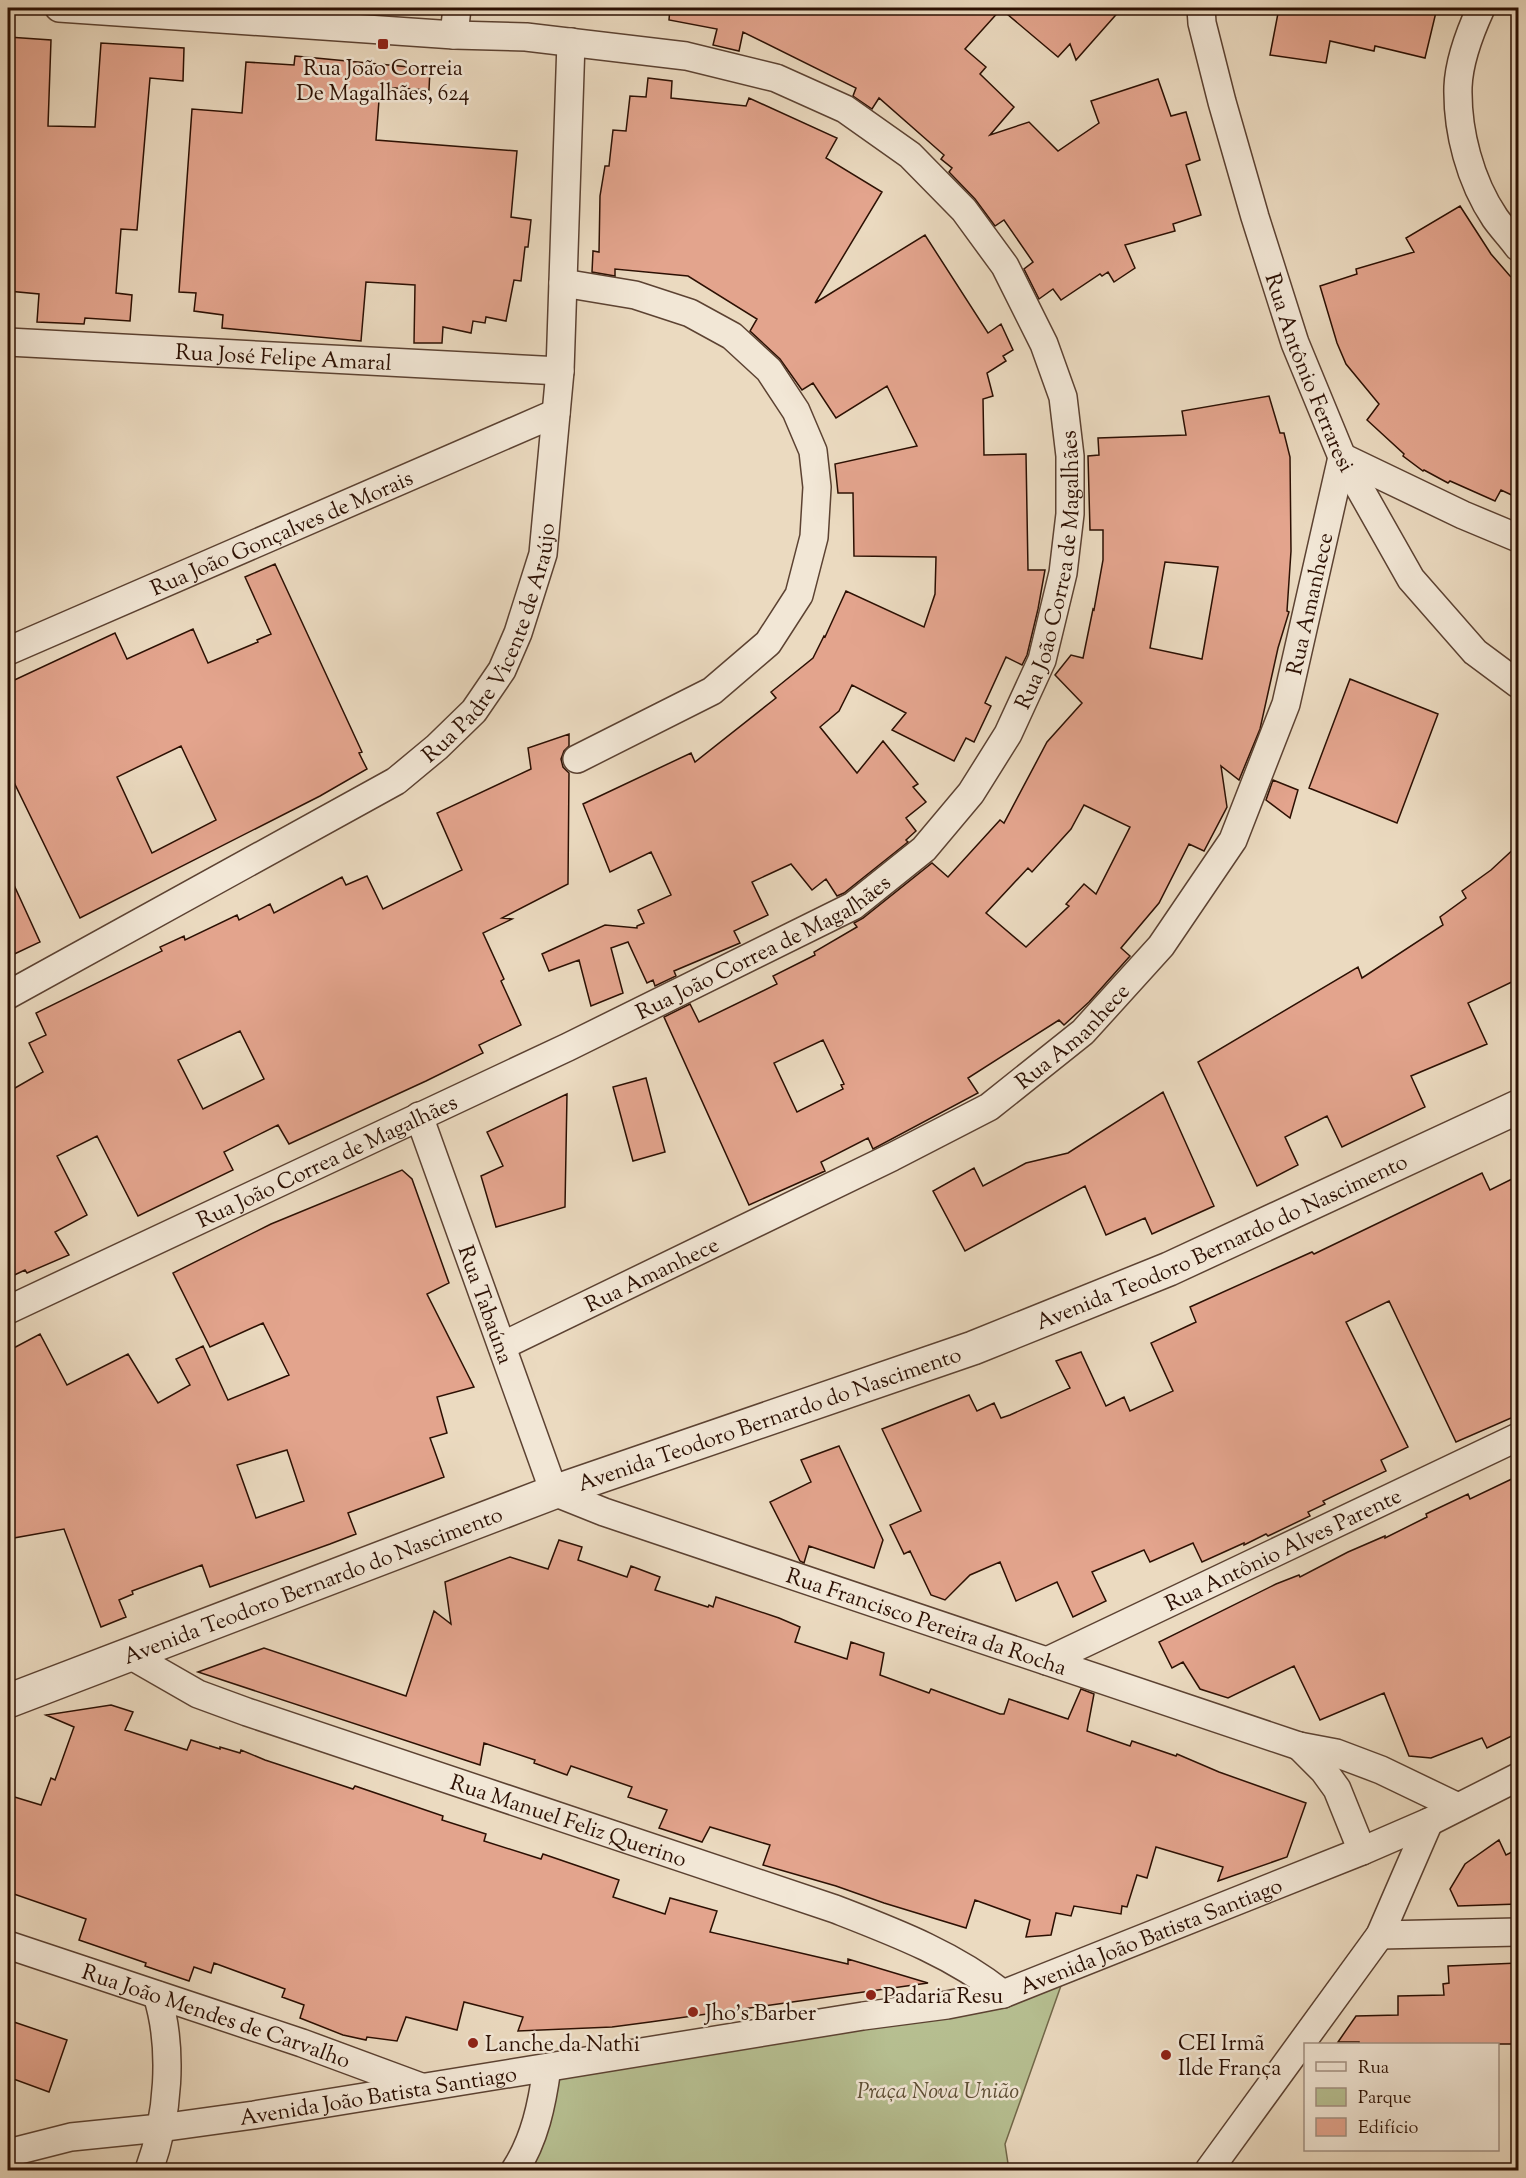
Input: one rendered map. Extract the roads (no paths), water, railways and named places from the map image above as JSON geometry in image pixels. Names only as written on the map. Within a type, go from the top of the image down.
[{"type":"street","name":"Rua João Correa de Magalhães","points":[[8,1310],[568,1047],[853,906],[924,849],[971,793],[1008,734],[1042,660],[1063,573],[1070,514],[1070,456],[1063,396],[1044,344],[1005,266],[964,210],[910,155],[845,109],[776,78],[686,56],[526,38],[59,8]]},
{"type":"street","points":[[454,35],[456,8]]},
{"type":"street","name":"Rua Antônio Ferraresi","points":[[1201,8],[1202,23],[1219,91],[1258,227],[1295,343],[1342,457],[1411,579],[1475,652],[1518,684]]},
{"type":"street","points":[[1481,8],[1468,36],[1458,86],[1462,134],[1474,178],[1495,217],[1518,247]]},
{"type":"street","name":"Rua Padre Vicente de Araújo","points":[[8,995],[396,782],[474,711],[502,670],[518,633],[543,554],[560,371],[571,42]]},
{"type":"street","points":[[563,283],[635,295],[690,313],[732,336],[768,370],[796,411],[813,451],[817,487],[814,537],[799,595],[768,643],[712,692],[577,759]]},
{"type":"street","name":"Rua José Felipe Amaral","points":[[8,342],[560,371]]},
{"type":"street","name":"Rua João Gonçalves de Morais","points":[[8,651],[556,413]]},
{"type":"street","points":[[1342,457],[1463,515],[1518,538]]},
{"type":"street","name":"Rua Amanhece","points":[[502,1346],[892,1158],[989,1107],[1083,1032],[1161,946],[1233,840],[1286,704],[1342,457]]},
{"type":"street","name":"Avenida Teodoro Bernardo do Nascimento","points":[[8,1701],[554,1492],[974,1348],[1169,1269],[1518,1107]]},
{"type":"street","name":"Rua Tabaúna","points":[[419,1116],[554,1492]]},
{"type":"street","name":"Rua Antônio Alves Parente","points":[[1047,1661],[1518,1437]]},
{"type":"street","name":"Rua Francisco Pereira da Rocha","points":[[554,1492],[604,1512],[1299,1746],[1336,1753],[1381,1770],[1458,1807]]},
{"type":"street","name":"Rua Manuel Feliz Querino","points":[[130,1655],[198,1694],[247,1712],[835,1909],[919,1942],[978,1974],[1003,1994]]},
{"type":"street","name":"Rua Francisco Pereira da Rocha","points":[[1299,1746],[1324,1771],[1337,1789],[1362,1851]]},
{"type":"street","name":"Avenida João Batista Santiago","points":[[8,2153],[71,2137],[160,2128],[425,2088],[863,2016],[947,2005],[1003,1994],[1362,1851],[1429,1822],[1518,1777]]},
{"type":"street","points":[[1209,2170],[1380,1935],[1429,1822]]},
{"type":"street","points":[[1380,1935],[1518,1932]]},
{"type":"street","name":"Rua João Mendes de Carvalho","points":[[8,1945],[302,2043],[425,2088]]},
{"type":"street","points":[[149,2170],[157,2150],[167,2071],[167,2037],[157,1995]]},
{"type":"street","points":[[515,2170],[533,2133],[541,2109],[548,2068]]},
{"type":"place","name":"Rua João Correia De Magalhães, 624","points":[[383,44]]},
{"type":"place","name":"Padaria Resu","points":[[871,1995]]},
{"type":"place","name":"Jho's Barber","points":[[693,2012]]},
{"type":"place","name":"Lanche da Nathi","points":[[473,2043]]},
{"type":"place","name":"CEI Irmã Ilde França","points":[[1166,2055]]},
{"type":"park label","name":"Praça Nova União","points":[[938,2090]]}]
